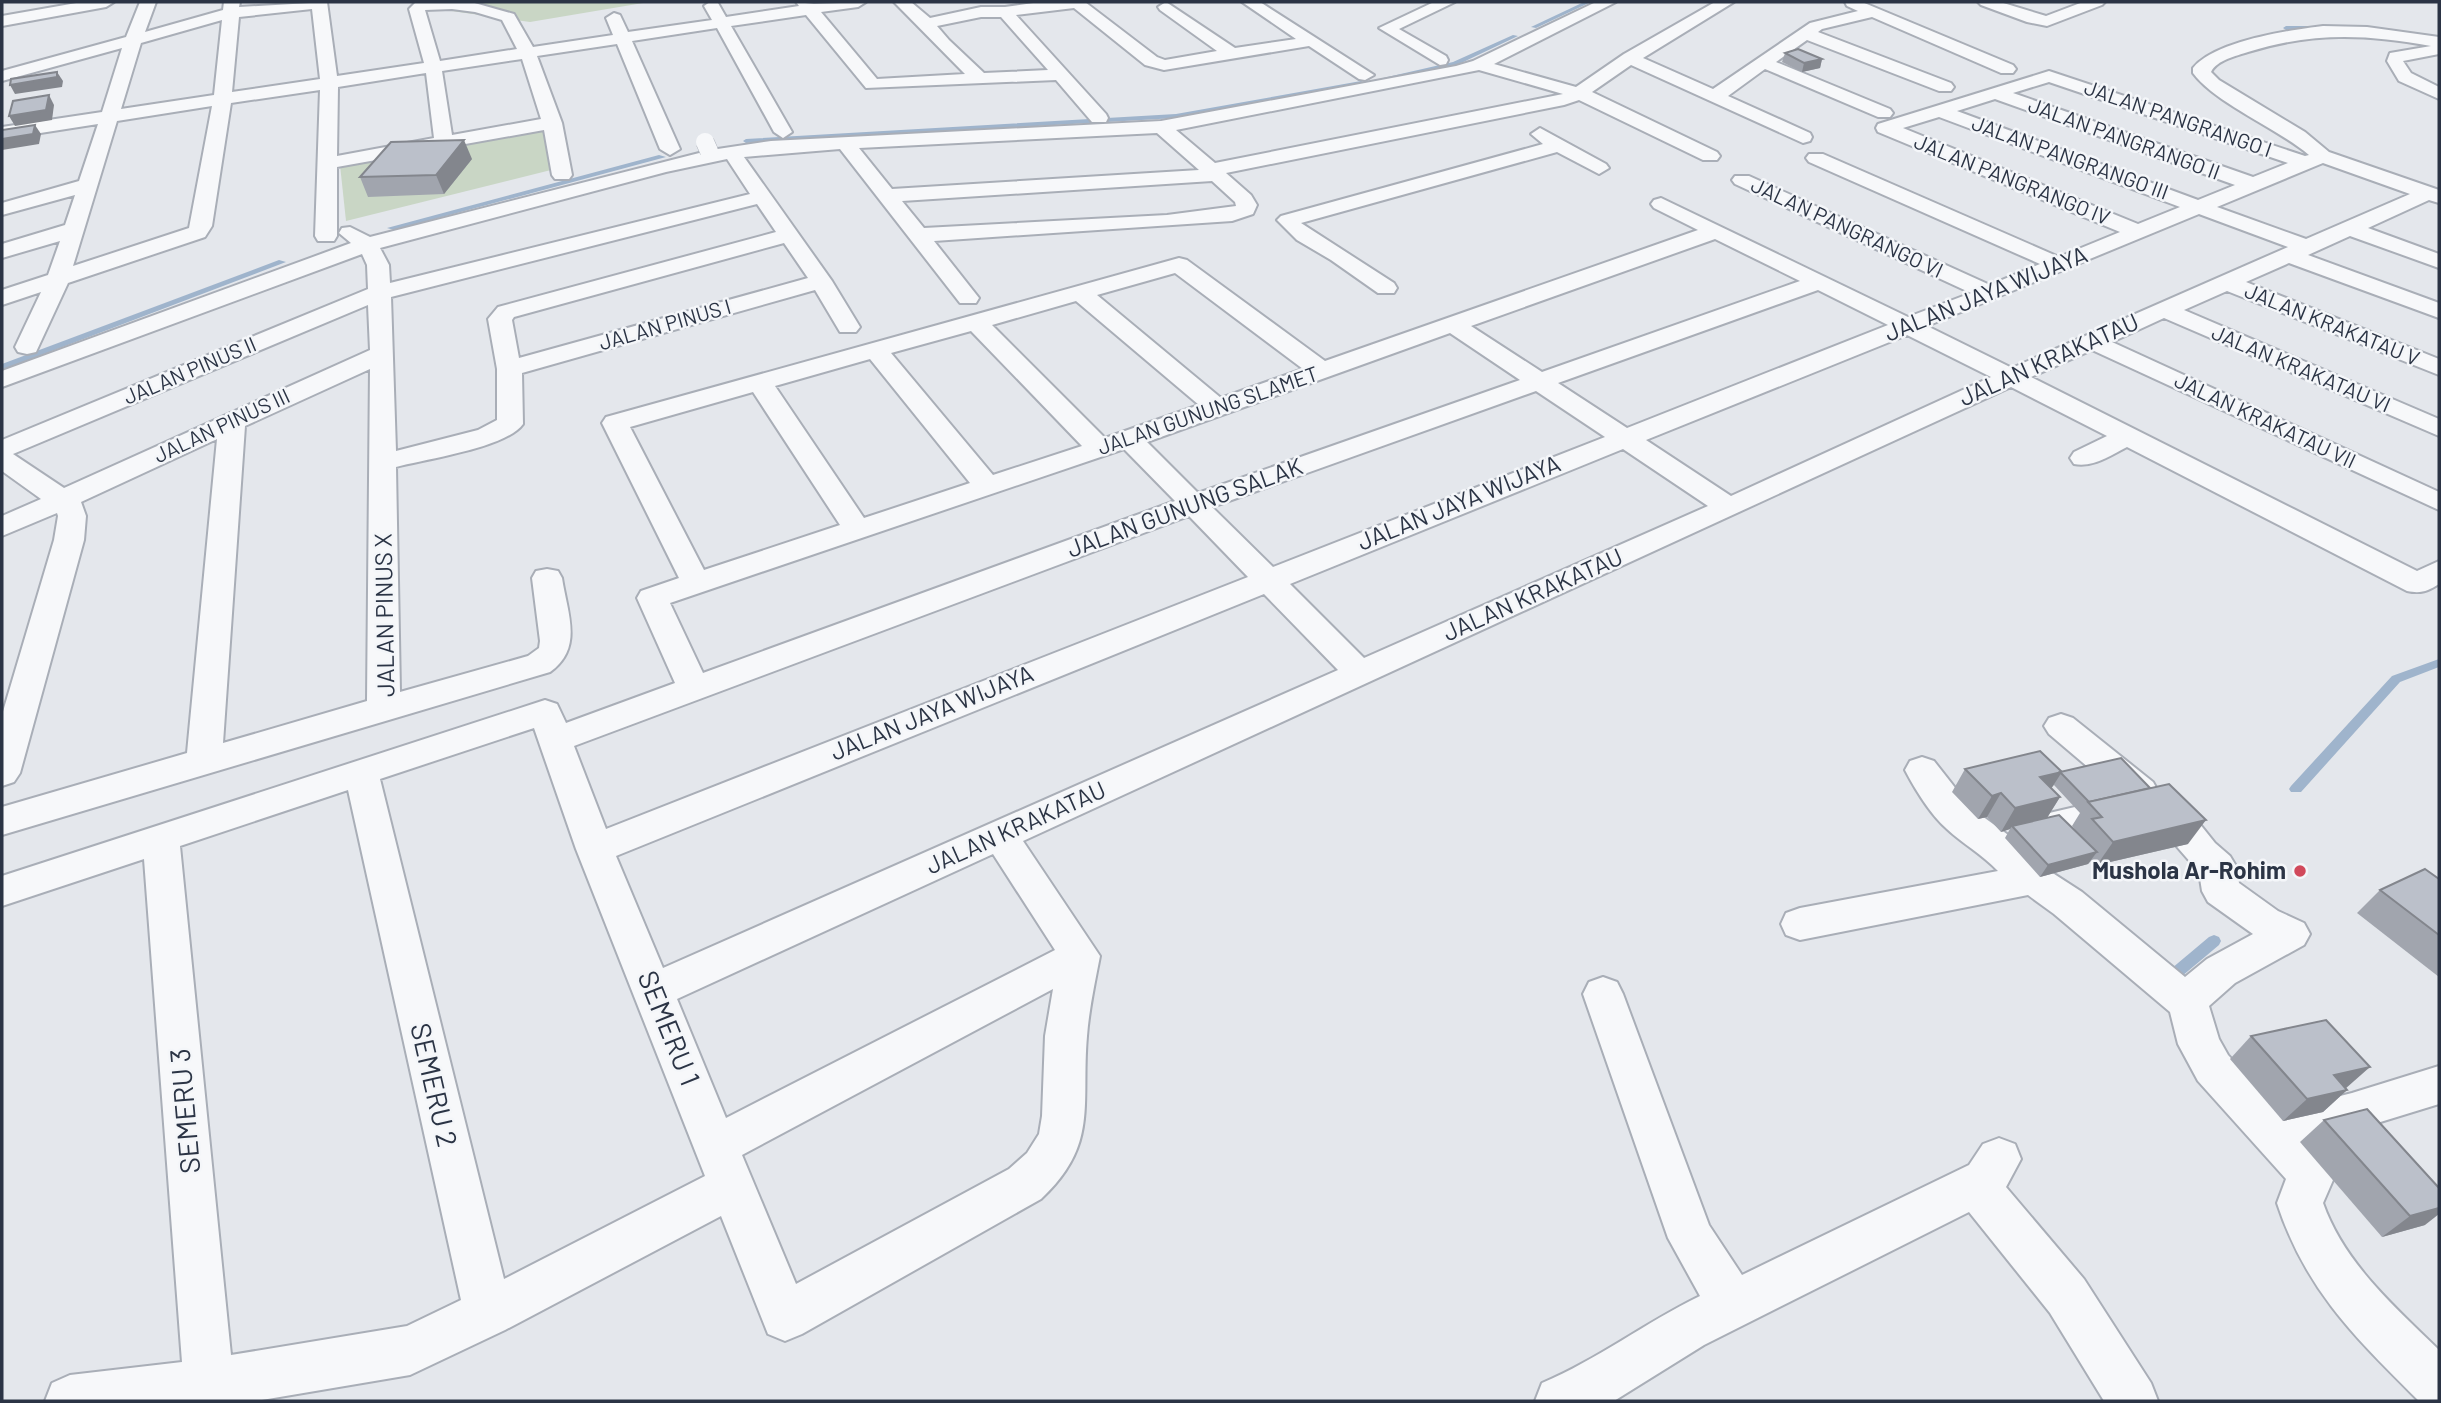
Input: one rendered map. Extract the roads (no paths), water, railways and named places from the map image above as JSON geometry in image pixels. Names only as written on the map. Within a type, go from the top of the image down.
[{"type":"street","points":[[2,22],[106,2]]},
{"type":"street","points":[[53,338],[21,350],[58,280],[109,115],[148,2]]},
{"type":"street","points":[[444,144],[433,65],[416,9],[431,2],[474,6],[509,17],[530,51],[553,123],[562,175]]},
{"type":"street","points":[[709,2],[723,22],[783,132]]},
{"type":"street","points":[[2,132],[723,22],[808,5],[858,2]]},
{"type":"street","points":[[903,2],[927,23],[943,44],[980,79]]},
{"type":"street","points":[[1250,2],[1365,75]]},
{"type":"street","points":[[1447,2],[1387,28],[1439,67],[1459,87]]},
{"type":"street","points":[[1479,65],[1569,2]]},
{"type":"street","points":[[1526,31],[1608,2]]},
{"type":"street","points":[[886,196],[1214,173],[1500,111],[1564,100],[1726,2]]},
{"type":"street","points":[[1850,2],[2007,69]]},
{"type":"street","points":[[1986,2],[2033,19],[2047,20],[2097,2]]},
{"type":"street","points":[[4,80],[48,64],[133,41],[232,7],[319,3],[329,81],[328,163],[344,238]]},
{"type":"street","points":[[927,23],[960,15],[1005,12],[1062,3],[1078,4],[1151,61],[1164,65],[1312,41]]},
{"type":"street","points":[[808,5],[872,84],[1062,75]]},
{"type":"street","points":[[2,298],[197,232],[201,226],[223,97],[232,7]]},
{"type":"street","points":[[1166,7],[1233,55]]},
{"type":"street","points":[[1005,12],[1099,118]]},
{"type":"street","points":[[1717,95],[1816,26],[1873,12]]},
{"type":"street","points":[[613,16],[670,149]]},
{"type":"street","points":[[2314,160],[2304,139],[2213,84],[2202,73],[2202,68],[2238,50],[2290,34],[2316,30],[2365,30],[2439,42]]},
{"type":"street","points":[[48,64],[57,32]]},
{"type":"street","points":[[1805,33],[1945,87]]},
{"type":"street","points":[[2439,49],[2402,55],[2396,57],[2395,61],[2405,77],[2439,94]]},
{"type":"street","points":[[2,379],[344,238],[562,175],[670,149],[706,148],[732,153],[771,147],[1161,127],[1439,67],[1462,50]]},
{"type":"street","points":[[1630,58],[1717,95],[1804,137]]},
{"type":"street","name":"JALAN PANGRANGO IV","points":[[1764,63],[1885,120],[2139,232]]},
{"type":"street","points":[[344,238],[706,148],[783,132],[1166,113],[1365,75],[1439,67],[1479,65],[1579,93],[1710,156]]},
{"type":"street","name":"JALAN PANGRANGO I","points":[[1996,93],[2049,76],[2221,134],[2434,195]]},
{"type":"street","points":[[1885,120],[1940,111],[1996,93]]},
{"type":"street","name":"JALAN PANGRANGO II","points":[[1996,93],[2253,184]]},
{"type":"street","points":[[1479,99],[1599,168]]},
{"type":"street","name":"JALAN PANGRANGO III","points":[[1940,111],[2199,206]]},
{"type":"street","points":[[2221,134],[2271,119]]},
{"type":"street","points":[[328,163],[553,123]]},
{"type":"street","points":[[918,235],[1167,221],[1232,215],[1246,210],[1244,199],[1161,127]]},
{"type":"street","points":[[845,144],[968,298]]},
{"type":"street","points":[[1386,288],[1289,224],[1288,220],[1559,145]]},
{"type":"street","points":[[732,153],[821,281],[842,317]]},
{"type":"street","points":[[1816,158],[2060,265]]},
{"type":"street","name":"JALAN JAYA WIJAYA","points":[[595,849],[1909,326],[2314,160]]},
{"type":"street","name":"JALAN PANGRANGO VI","points":[[1742,180],[1990,293]]},
{"type":"street","points":[[2,209],[87,185]]},
{"type":"street","name":"JALAN KRAKATAU","points":[[654,991],[2162,309],[2406,203],[2434,195]]},
{"type":"street","name":"JALAN PINUS II","points":[[2,449],[378,293],[762,197]]},
{"type":"street","points":[[2406,203],[2439,215]]},
{"type":"street","points":[[1661,204],[2011,377],[2418,584],[2439,570]]},
{"type":"street","points":[[2199,206],[2439,311]]},
{"type":"street","points":[[2349,228],[2439,261]]},
{"type":"street","points":[[2,251],[72,230]]},
{"type":"street","name":"JALAN GUNUNG SLAMET","points":[[694,688],[652,598],[1129,439],[1455,326],[1716,231]]},
{"type":"street","points":[[383,462],[487,436],[510,424],[509,369],[500,319],[506,312],[789,235]]},
{"type":"street","name":"JALAN PINUS X","points":[[344,238],[376,258],[382,354],[384,708],[531,666],[551,656],[556,650],[556,641],[547,578]]},
{"type":"street","points":[[696,583],[615,423],[1179,265],[1323,372]]},
{"type":"street","name":"JALAN PINUS I","points":[[509,369],[821,281]]},
{"type":"street","name":"JALAN GUNUNG SALAK","points":[[554,740],[1194,504],[1819,282]]},
{"type":"street","name":"JALAN KRAKATAU V","points":[[2225,282],[2439,368]]},
{"type":"street","points":[[1081,293],[1217,408]]},
{"type":"street","name":"JALAN KRAKATAU VI","points":[[2162,309],[2439,428]]},
{"type":"street","points":[[976,323],[1100,449]]},
{"type":"street","points":[[1455,326],[1729,507]]},
{"type":"street","name":"JALAN KRAKATAU VII","points":[[2091,341],[2439,502]]},
{"type":"street","points":[[876,351],[987,486]]},
{"type":"street","name":"JALAN PINUS III","points":[[2,527],[382,354]]},
{"type":"street","points":[[760,383],[857,529]]},
{"type":"street","points":[[204,762],[232,421]]},
{"type":"street","points":[[2084,458],[2128,436]]},
{"type":"street","points":[[1129,439],[1360,673]]},
{"type":"street","points":[[2,459],[72,509],[69,540],[2,773]]},
{"type":"street","points":[[2,821],[384,708]]},
{"type":"street","name":"SEMERU 1","points":[[361,772],[545,712],[595,849],[785,1317],[1025,1184],[1044,1170],[1058,1148],[1066,1109],[1066,1036],[1080,956]]},
{"type":"street","points":[[2061,726],[2178,823],[2202,853],[2217,866],[2221,891],[2264,922],[2290,934],[2220,971],[2198,988],[2189,1003]]},
{"type":"street","points":[[1922,770],[1958,818],[1998,847],[2021,871],[2068,903],[2189,1003],[2199,1044],[2213,1068],[2302,1164],[2311,1180],[2301,1203],[2313,1240],[2361,1306],[2439,1385]]},
{"type":"street","points":[[2,891],[361,772]]},
{"type":"street","name":"SEMERU 2","points":[[361,772],[488,1313]]},
{"type":"street","points":[[2058,824],[2152,803]]},
{"type":"street","points":[[70,1401],[209,1384],[410,1350],[488,1313],[725,1165],[1080,956],[1000,835]]},
{"type":"street","name":"SEMERU 3","points":[[161,838],[209,1384]]},
{"type":"street","points":[[1800,924],[2034,879]]},
{"type":"street","points":[[1603,994],[1691,1238],[1733,1304]]},
{"type":"street","points":[[2273,1133],[2351,1113],[2439,1085]]},
{"type":"street","points":[[1560,1401],[1579,1394],[1656,1346],[1733,1304],[1991,1170],[1979,1189],[2067,1296],[2133,1401]]},
{"type":"waterway","points":[[1534,27],[1588,2]]},
{"type":"waterway","points":[[2286,28],[2324,28]]},
{"type":"waterway","points":[[1386,78],[1455,64],[1515,36]]},
{"type":"waterway","points":[[746,141],[1176,116],[1361,83]]},
{"type":"waterway","points":[[391,228],[662,157]]},
{"type":"waterway","points":[[2,367],[282,262]]},
{"type":"waterway","points":[[2296,789],[2396,679],[2439,663]]},
{"type":"waterway","points":[[2170,978],[2214,941]]},
{"type":"place","name":"Mushola Ar-Rohim","points":[[2300,871]]}]
